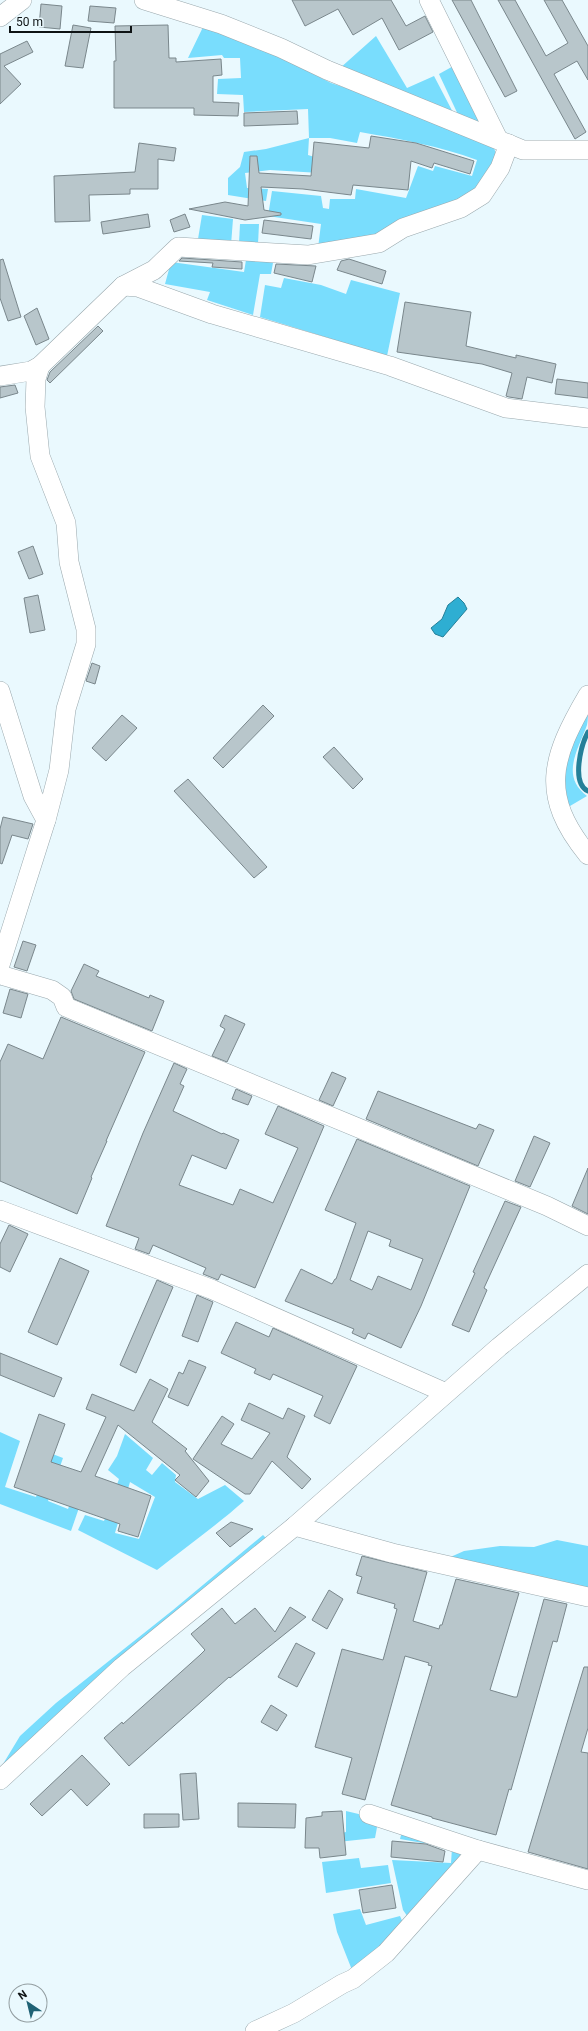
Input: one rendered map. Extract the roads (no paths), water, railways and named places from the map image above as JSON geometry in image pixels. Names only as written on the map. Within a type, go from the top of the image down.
[{"type":"street","points":[[0,17],[22,0]]},
{"type":"street","points":[[144,0],[221,24],[267,42],[327,70],[523,150],[588,150]]},
{"type":"street","points":[[0,376],[31,371],[40,366],[123,286],[154,270],[178,247],[308,255],[379,243],[403,228],[461,208],[482,195],[500,168],[504,142],[429,0]]},
{"type":"street","points":[[123,286],[138,287],[212,314],[390,366],[506,408],[588,418]]},
{"type":"street","points":[[0,966],[46,820],[59,770],[66,710],[86,644],[86,629],[69,562],[66,523],[40,456],[35,407],[36,380],[40,366]]},
{"type":"street","points":[[0,692],[33,796],[46,820]]},
{"type":"street","points":[[588,695],[570,726],[562,747],[555,786],[558,807],[565,823],[588,855]]},
{"type":"street","points":[[0,973],[4,976],[52,990],[62,997],[66,1006],[299,1105],[547,1206],[588,1226]]},
{"type":"street","points":[[0,1210],[211,1289],[446,1394]]},
{"type":"street","points":[[0,1780],[122,1667],[295,1526],[498,1347],[588,1274]]},
{"type":"street","points":[[295,1526],[392,1553],[588,1597]]},
{"type":"street","points":[[369,1814],[478,1850],[588,1880]]},
{"type":"street","points":[[255,2031],[294,2013],[353,1979],[386,1953],[478,1850]]},
{"type":"waterway","points":[[588,732],[580,754],[579,763],[580,780],[583,787],[588,791]]}]
